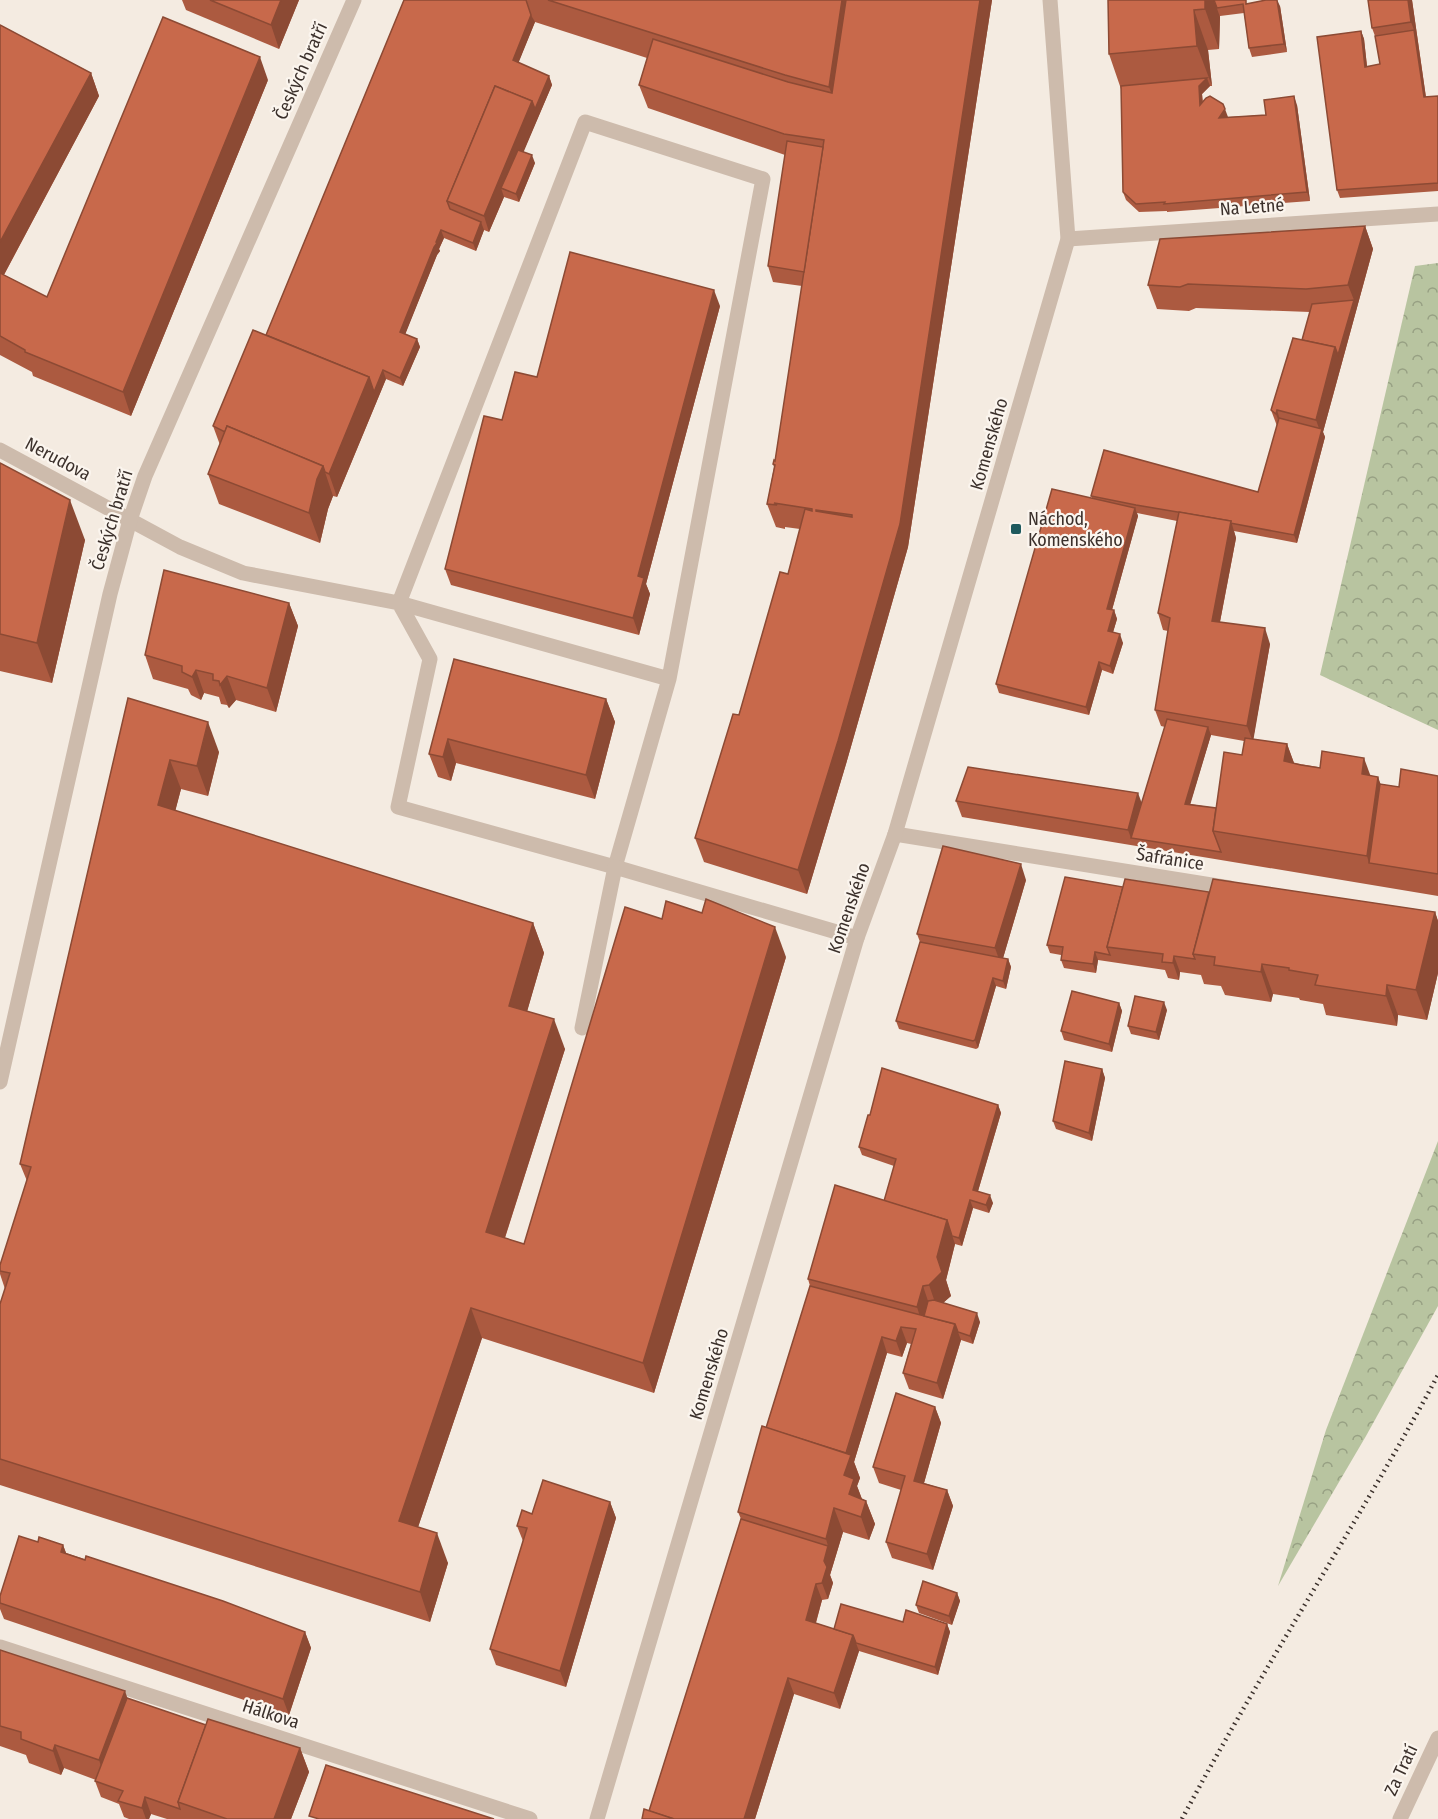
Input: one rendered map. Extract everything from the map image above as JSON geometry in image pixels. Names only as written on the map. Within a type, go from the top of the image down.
[{"type":"street","name":"Českých bratří","points":[[0,1082],[4,1044],[110,594],[130,520],[145,476],[354,0]]},
{"type":"street","name":"Komenského","points":[[597,1819],[857,938],[895,834],[1068,240],[1050,0]]},
{"type":"street","points":[[582,1028],[615,867],[669,679],[763,179],[585,122],[399,603],[430,659],[398,807],[615,867],[857,938]]},
{"type":"street","name":"Na Letné","points":[[1068,240],[1438,214]]},
{"type":"street","name":"Nerudova","points":[[0,450],[180,547],[243,573],[399,603],[669,679]]},
{"type":"street","name":"Šafránice","points":[[895,834],[1249,891]]},
{"type":"street","name":"Hálkova","points":[[0,1647],[530,1819]]},
{"type":"street","name":"Za Tratí","points":[[1400,1819],[1438,1738]]},
{"type":"green space","points":[[1438,263],[1438,730],[1320,675],[1415,266]]},
{"type":"green space","points":[[1438,1141],[1438,1306],[1366,1436],[1278,1586],[1326,1430]]},
{"type":"building","points":[[210,0],[281,0],[271,25]]},
{"type":"building","points":[[404,0],[526,0],[531,15],[513,60],[549,76],[535,109],[532,101],[495,86],[447,201],[450,209],[481,222],[473,243],[441,230],[400,332],[417,339],[400,378],[383,370],[374,392],[369,377],[266,335]]},
{"type":"building","points":[[548,0],[842,0],[829,87],[785,75]]},
{"type":"building","points":[[846,0],[980,0],[900,524],[838,741],[798,870],[695,838],[733,714],[739,715],[780,572],[788,574],[805,509],[812,511],[812,509],[774,503],[777,505],[767,504],[775,465],[773,464],[824,140],[784,134],[639,85],[653,39],[788,82],[832,93]],"holes":[[[816,510],[852,515],[852,517]]]},
{"type":"building","points":[[1108,0],[1205,0],[1205,9],[1194,10],[1197,46],[1109,54]]},
{"type":"building","points":[[1214,0],[1246,0],[1246,4],[1277,0],[1284,44],[1249,48],[1243,4],[1217,8]]},
{"type":"building","points":[[1368,0],[1408,0],[1411,22],[1372,28]]},
{"type":"building","points":[[163,17],[260,57],[123,392],[25,352],[0,336],[0,273],[47,297]]},
{"type":"building","points":[[0,25],[91,73],[0,242]]},
{"type":"building","points":[[1414,30],[1424,97],[1438,96],[1438,183],[1337,190],[1317,37],[1361,31],[1365,67],[1380,64],[1375,36]]},
{"type":"building","points":[[1207,78],[1199,86],[1200,105],[1210,96],[1223,104],[1225,109],[1219,118],[1266,115],[1264,100],[1294,96],[1307,192],[1164,204],[1165,202],[1136,204],[1123,192],[1121,86]]},
{"type":"building","points":[[495,86],[532,101],[484,216],[447,201]]},
{"type":"building","points":[[787,141],[823,147],[804,272],[768,266]]},
{"type":"building","points":[[518,150],[532,155],[516,194],[501,188]]},
{"type":"building","points":[[1365,226],[1348,285],[1306,289],[1188,284],[1180,287],[1148,285],[1160,239]]},
{"type":"building","points":[[570,252],[714,290],[638,576],[644,578],[633,618],[445,569],[484,416],[502,420],[515,372],[537,377]]},
{"type":"building","points":[[1354,300],[1338,355],[1335,347],[1302,340],[1312,304]]},
{"type":"building","points":[[253,330],[369,377],[329,474],[325,472],[323,466],[227,426],[225,432],[213,426]]},
{"type":"building","points":[[1293,338],[1335,347],[1316,420],[1277,410],[1276,414],[1271,410]]},
{"type":"building","points":[[1279,418],[1322,429],[1294,535],[1230,523],[1231,521],[1091,496],[1104,450],[1258,492]]},
{"type":"building","points":[[227,426],[323,466],[317,479],[309,513],[208,474]]},
{"type":"building","points":[[0,463],[70,500],[37,643],[0,634]]},
{"type":"building","points":[[1052,489],[1135,508],[1107,609],[1114,610],[1108,631],[1120,634],[1110,666],[1099,662],[1086,707],[996,684]]},
{"type":"building","points":[[1179,512],[1231,521],[1212,621],[1265,628],[1247,726],[1155,710],[1170,618],[1158,613]]},
{"type":"building","points":[[164,570],[289,603],[267,688],[227,676],[220,685],[219,681],[213,680],[213,674],[196,670],[192,677],[182,672],[182,666],[145,655]]},
{"type":"building","points":[[454,659],[606,699],[586,775],[448,739],[443,757],[429,754]]},
{"type":"building","points":[[128,698],[208,722],[197,766],[170,760],[158,805],[533,923],[509,1006],[554,1019],[486,1232],[524,1244],[625,907],[662,919],[666,901],[702,913],[706,899],[775,927],[643,1363],[471,1308],[399,1521],[437,1533],[420,1592],[0,1459],[0,1304],[10,1273],[0,1271],[0,1265],[31,1167],[20,1164]]},
{"type":"building","points":[[1167,719],[1208,727],[1185,804],[1216,808],[1213,831],[1221,852],[1131,838]]},
{"type":"building","points":[[1245,738],[1287,744],[1284,761],[1301,765],[1320,768],[1322,751],[1364,758],[1362,774],[1378,777],[1367,856],[1213,831],[1224,752],[1242,755]]},
{"type":"building","points":[[968,767],[1138,793],[1128,830],[956,801]]},
{"type":"building","points":[[1401,769],[1438,776],[1438,874],[1369,863],[1380,784],[1399,787]]},
{"type":"building","points":[[943,846],[1021,864],[995,948],[917,934]]},
{"type":"building","points":[[1065,877],[1123,887],[1107,947],[1110,955],[1095,952],[1093,964],[1061,960],[1063,947],[1047,945]]},
{"type":"building","points":[[1125,879],[1209,892],[1193,954],[1195,959],[1174,956],[1173,963],[1162,962],[1163,954],[1107,947]]},
{"type":"building","points":[[1213,879],[1435,912],[1416,990],[1387,985],[1386,996],[1315,985],[1318,975],[1262,964],[1261,972],[1214,965],[1215,957],[1193,954]]},
{"type":"building","points":[[920,942],[1008,959],[1003,981],[993,978],[975,1040],[896,1021]]},
{"type":"building","points":[[1072,991],[1119,1003],[1109,1044],[1061,1031]]},
{"type":"building","points":[[1135,996],[1164,1002],[1156,1032],[1128,1026]]},
{"type":"building","points":[[1065,1061],[1102,1069],[1089,1133],[1053,1121]]},
{"type":"building","points":[[882,1068],[998,1105],[973,1190],[990,1195],[986,1205],[970,1200],[959,1238],[952,1236],[947,1220],[884,1201],[896,1159],[859,1147]]},
{"type":"building","points":[[835,1185],[947,1220],[937,1257],[942,1272],[929,1285],[923,1286],[917,1307],[808,1279]]},
{"type":"building","points":[[810,1286],[955,1324],[937,1383],[903,1373],[916,1329],[901,1327],[896,1341],[882,1337],[846,1453],[766,1428]]},
{"type":"building","points":[[934,1300],[977,1313],[970,1336],[958,1332],[955,1324],[924,1316],[928,1301]]},
{"type":"building","points":[[896,1393],[935,1407],[914,1481],[947,1490],[927,1554],[886,1542],[905,1476],[873,1467]]},
{"type":"building","points":[[762,1426],[851,1455],[844,1475],[854,1479],[849,1494],[866,1501],[861,1517],[834,1508],[826,1539],[738,1512]]},
{"type":"building","points":[[543,1480],[610,1502],[560,1671],[490,1649],[527,1528],[517,1526],[522,1510],[532,1514]]},
{"type":"building","points":[[741,1519],[828,1546],[824,1561],[827,1567],[822,1583],[816,1584],[806,1620],[853,1635],[834,1693],[788,1678],[744,1819],[674,1819],[649,1811]]},
{"type":"building","points":[[19,1536],[38,1542],[39,1537],[63,1545],[61,1552],[85,1560],[86,1556],[223,1601],[305,1632],[283,1699],[0,1603],[0,1596]]},
{"type":"building","points":[[923,1581],[957,1593],[949,1616],[916,1605]]},
{"type":"building","points":[[841,1604],[903,1622],[906,1610],[947,1624],[935,1667],[856,1643],[853,1635],[834,1629]]},
{"type":"building","points":[[0,1650],[125,1691],[99,1760],[55,1745],[53,1751],[21,1739],[21,1732],[0,1726]]},
{"type":"building","points":[[127,1698],[206,1725],[178,1802],[180,1809],[145,1797],[142,1808],[118,1801],[123,1791],[95,1781]]},
{"type":"building","points":[[208,1719],[300,1748],[274,1819],[227,1819],[178,1802]]},
{"type":"building","points":[[326,1765],[494,1819],[319,1819],[309,1816]]},
{"type":"building","points":[[644,1809],[674,1819],[642,1819]]},
{"type":"railway","points":[[1182,1819],[1244,1707],[1438,1375]]},
{"type":"place","name":"Náchod, Komenského","points":[[1016,529]]}]
